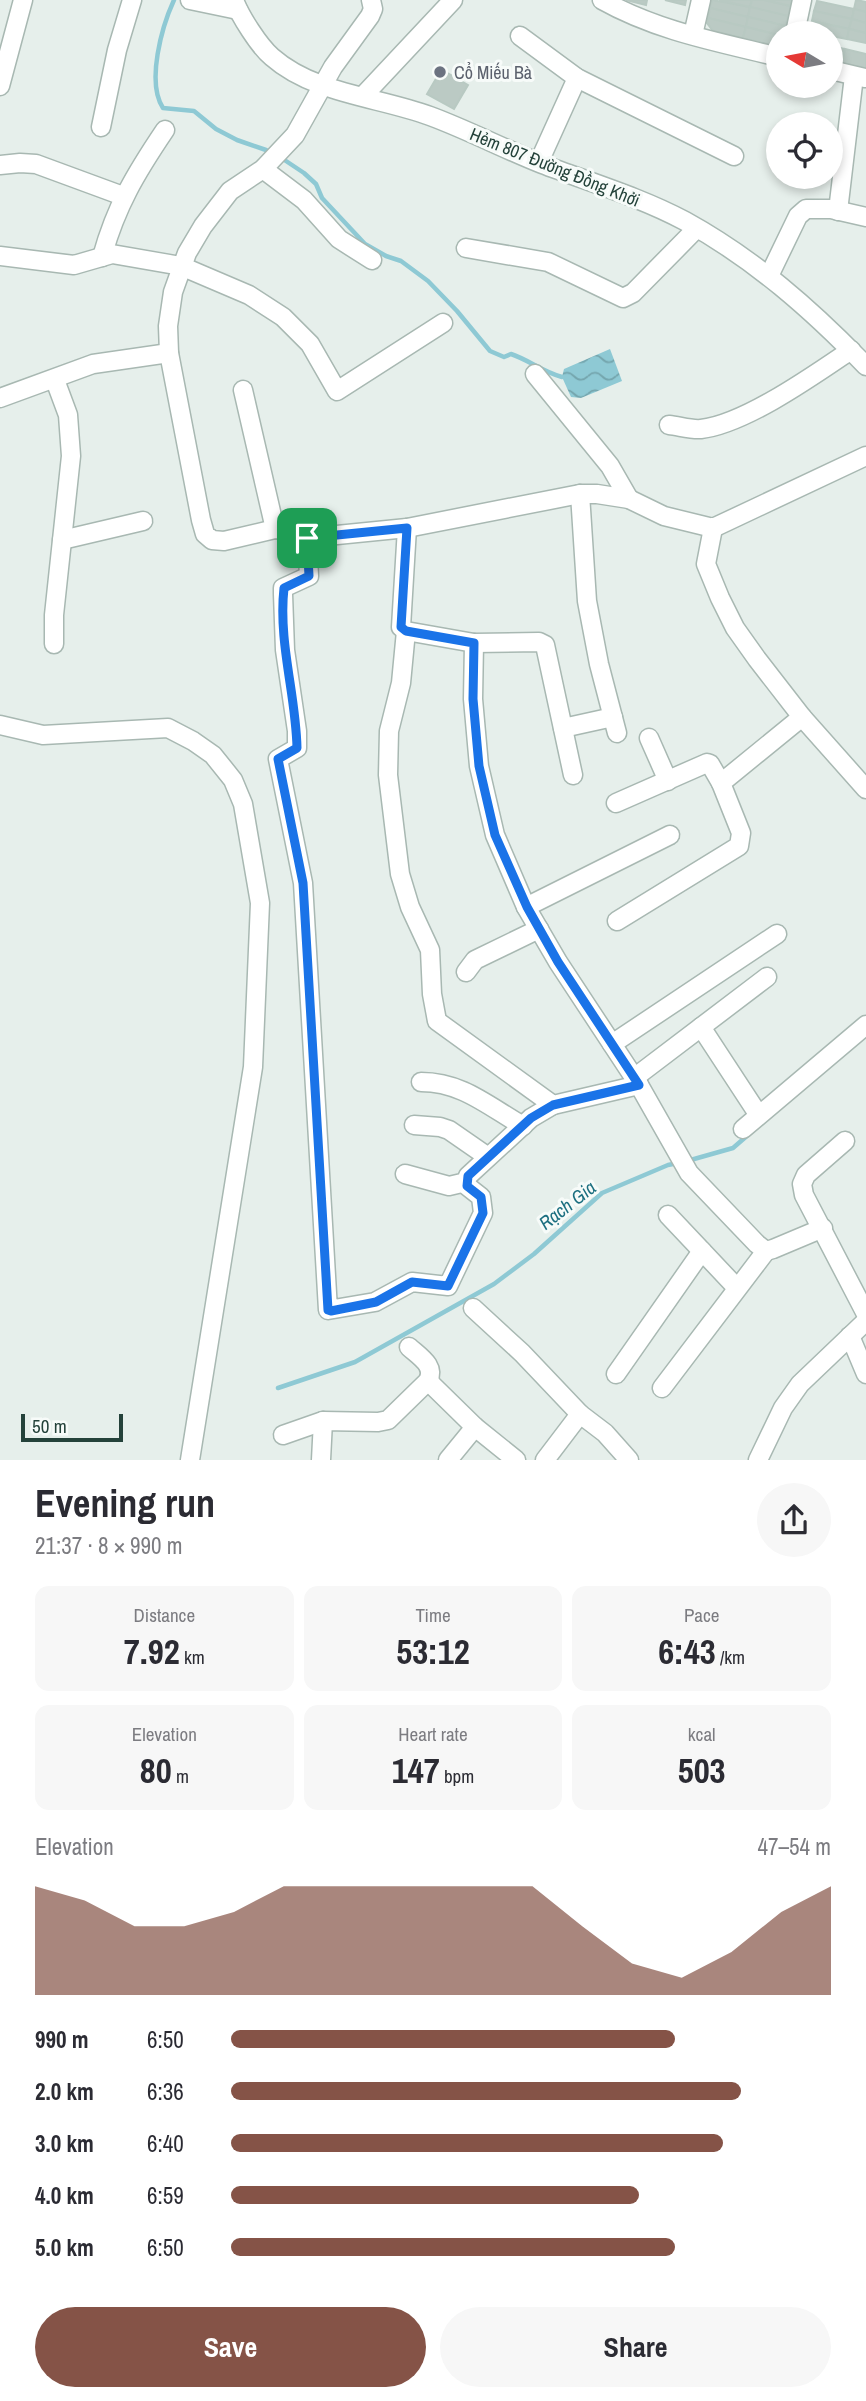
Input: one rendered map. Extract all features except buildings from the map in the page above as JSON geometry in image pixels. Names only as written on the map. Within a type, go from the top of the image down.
[{"type":"street","points":[[0,86],[23,0]]},
{"type":"street","points":[[101,127],[117,50],[132,0]]},
{"type":"street","points":[[190,0],[236,5]]},
{"type":"street","points":[[371,0],[373,9],[370,16],[333,67],[295,135],[264,169],[230,191],[203,226],[181,265],[173,292],[168,326],[169,353],[205,534],[212,540],[224,541],[275,529],[297,533],[307,538],[407,528],[580,494],[629,499],[664,516],[713,528],[866,456]]},
{"type":"street","points":[[363,96],[453,0]]},
{"type":"street","points":[[602,0],[644,21],[766,54]]},
{"type":"street","points":[[693,35],[701,0]]},
{"type":"street","points":[[798,21],[802,0]]},
{"type":"street","name":"Hẻm 807 Đường Đồng Khởi","points":[[236,5],[271,57],[305,78],[429,116],[645,203],[736,251],[769,276],[866,366]]},
{"type":"street","points":[[520,36],[576,78],[734,156]]},
{"type":"street","points":[[838,211],[860,77]]},
{"type":"street","points":[[538,162],[576,78]]},
{"type":"street","points":[[102,257],[123,196],[165,130]]},
{"type":"street","points":[[0,166],[36,164],[123,196]]},
{"type":"street","points":[[264,169],[304,200],[339,239],[372,260]]},
{"type":"street","points":[[769,276],[798,216],[806,209],[838,211],[866,217]]},
{"type":"street","points":[[466,248],[548,262],[623,298],[633,293],[696,229]]},
{"type":"street","points":[[0,256],[74,265],[112,254],[181,265],[248,295],[283,317],[310,344],[337,391],[443,323]]},
{"type":"street","points":[[669,425],[697,429],[714,427],[801,384],[851,350]]},
{"type":"street","points":[[0,398],[93,364],[169,353]]},
{"type":"street","points":[[535,374],[610,466],[629,499]]},
{"type":"street","points":[[54,644],[54,615],[71,442],[68,415],[55,380]]},
{"type":"street","points":[[243,390],[275,529]]},
{"type":"street","points":[[563,729],[615,725],[599,664],[587,601],[580,494]]},
{"type":"street","points":[[62,540],[143,521]]},
{"type":"street","points":[[407,528],[401,627],[406,631],[474,643],[543,643],[573,775]]},
{"type":"street","points":[[713,528],[706,564],[720,598],[750,649],[802,717],[866,789]]},
{"type":"street","points":[[307,538],[309,576],[287,585],[283,594],[285,650],[297,748],[278,759],[303,883],[328,1310],[376,1302],[412,1282],[448,1286],[483,1213],[481,1197],[467,1186],[468,1176],[523,1126],[553,1105],[636,1082],[767,976]]},
{"type":"street","points":[[406,631],[401,683],[389,730],[388,775],[400,874],[410,907],[430,950],[432,993],[437,1021],[553,1105]]},
{"type":"street","points":[[474,643],[473,699],[479,766],[495,835],[527,907],[558,962],[636,1082],[689,1173],[766,1251]]},
{"type":"street","points":[[721,783],[802,717]]},
{"type":"street","points":[[0,725],[43,735],[168,728],[213,755],[233,780],[243,804],[260,903],[253,1067],[190,1460]]},
{"type":"street","points":[[649,738],[668,781]]},
{"type":"street","points":[[616,803],[707,763],[721,783],[741,833],[739,846],[617,921]]},
{"type":"street","points":[[527,907],[670,835]]},
{"type":"street","points":[[466,972],[475,960],[538,929]]},
{"type":"street","points":[[612,1045],[777,934]]},
{"type":"street","points":[[743,1129],[866,1025]]},
{"type":"street","points":[[701,1027],[758,1114]]},
{"type":"street","points":[[421,1082],[439,1082],[459,1088],[523,1126]]},
{"type":"street","points":[[415,1125],[449,1130],[488,1157]]},
{"type":"street","points":[[845,1141],[806,1175],[802,1184],[804,1195],[866,1314]]},
{"type":"street","points":[[405,1174],[449,1186],[466,1182]]},
{"type":"street","points":[[668,1215],[736,1287]]},
{"type":"street","points":[[662,1388],[736,1287],[766,1251],[822,1228]]},
{"type":"street","points":[[616,1374],[702,1251]]},
{"type":"street","points":[[473,1308],[522,1353],[580,1414],[605,1433],[629,1460]]},
{"type":"street","points":[[758,1460],[783,1408],[800,1384],[866,1321]]},
{"type":"street","points":[[850,1336],[866,1374]]},
{"type":"street","points":[[283,1434],[323,1421],[388,1420],[432,1374],[430,1367],[410,1347]]},
{"type":"street","points":[[428,1381],[475,1427],[516,1460]]},
{"type":"street","points":[[545,1460],[580,1414]]},
{"type":"street","points":[[321,1460],[323,1421]]},
{"type":"street","points":[[448,1460],[475,1427]]},
{"type":"water","points":[[610,349],[622,381],[581,398],[571,397],[562,377],[564,369]]},
{"type":"waterway","points":[[174,0],[161,39],[156,69],[158,97],[163,108],[194,111],[216,129],[266,150]]},
{"type":"waterway","points":[[286,161],[316,184],[322,198],[365,244],[401,261],[428,281],[490,351],[504,357],[511,354],[562,377]]},
{"type":"waterway","name":"Rạch Gia","points":[[687,1161],[733,1148],[748,1135]]},
{"type":"waterway","name":"Rạch Gia","points":[[278,1388],[355,1362],[494,1284],[534,1254],[602,1193],[678,1163]]},
{"type":"place","name":"Cổ Miếu Bà","points":[[440,72]]},
{"type":"route","points":[[407,528],[401,627],[406,631],[474,643],[473,699],[479,766],[495,835],[527,907],[558,962],[639,1085],[553,1105],[531,1118],[468,1176],[467,1186],[481,1197],[483,1213],[448,1286],[412,1282],[376,1302],[331,1311],[328,1310],[323,1238],[303,883],[278,759],[297,748],[285,650],[283,594],[287,585],[309,576],[307,538],[407,528]]}]
